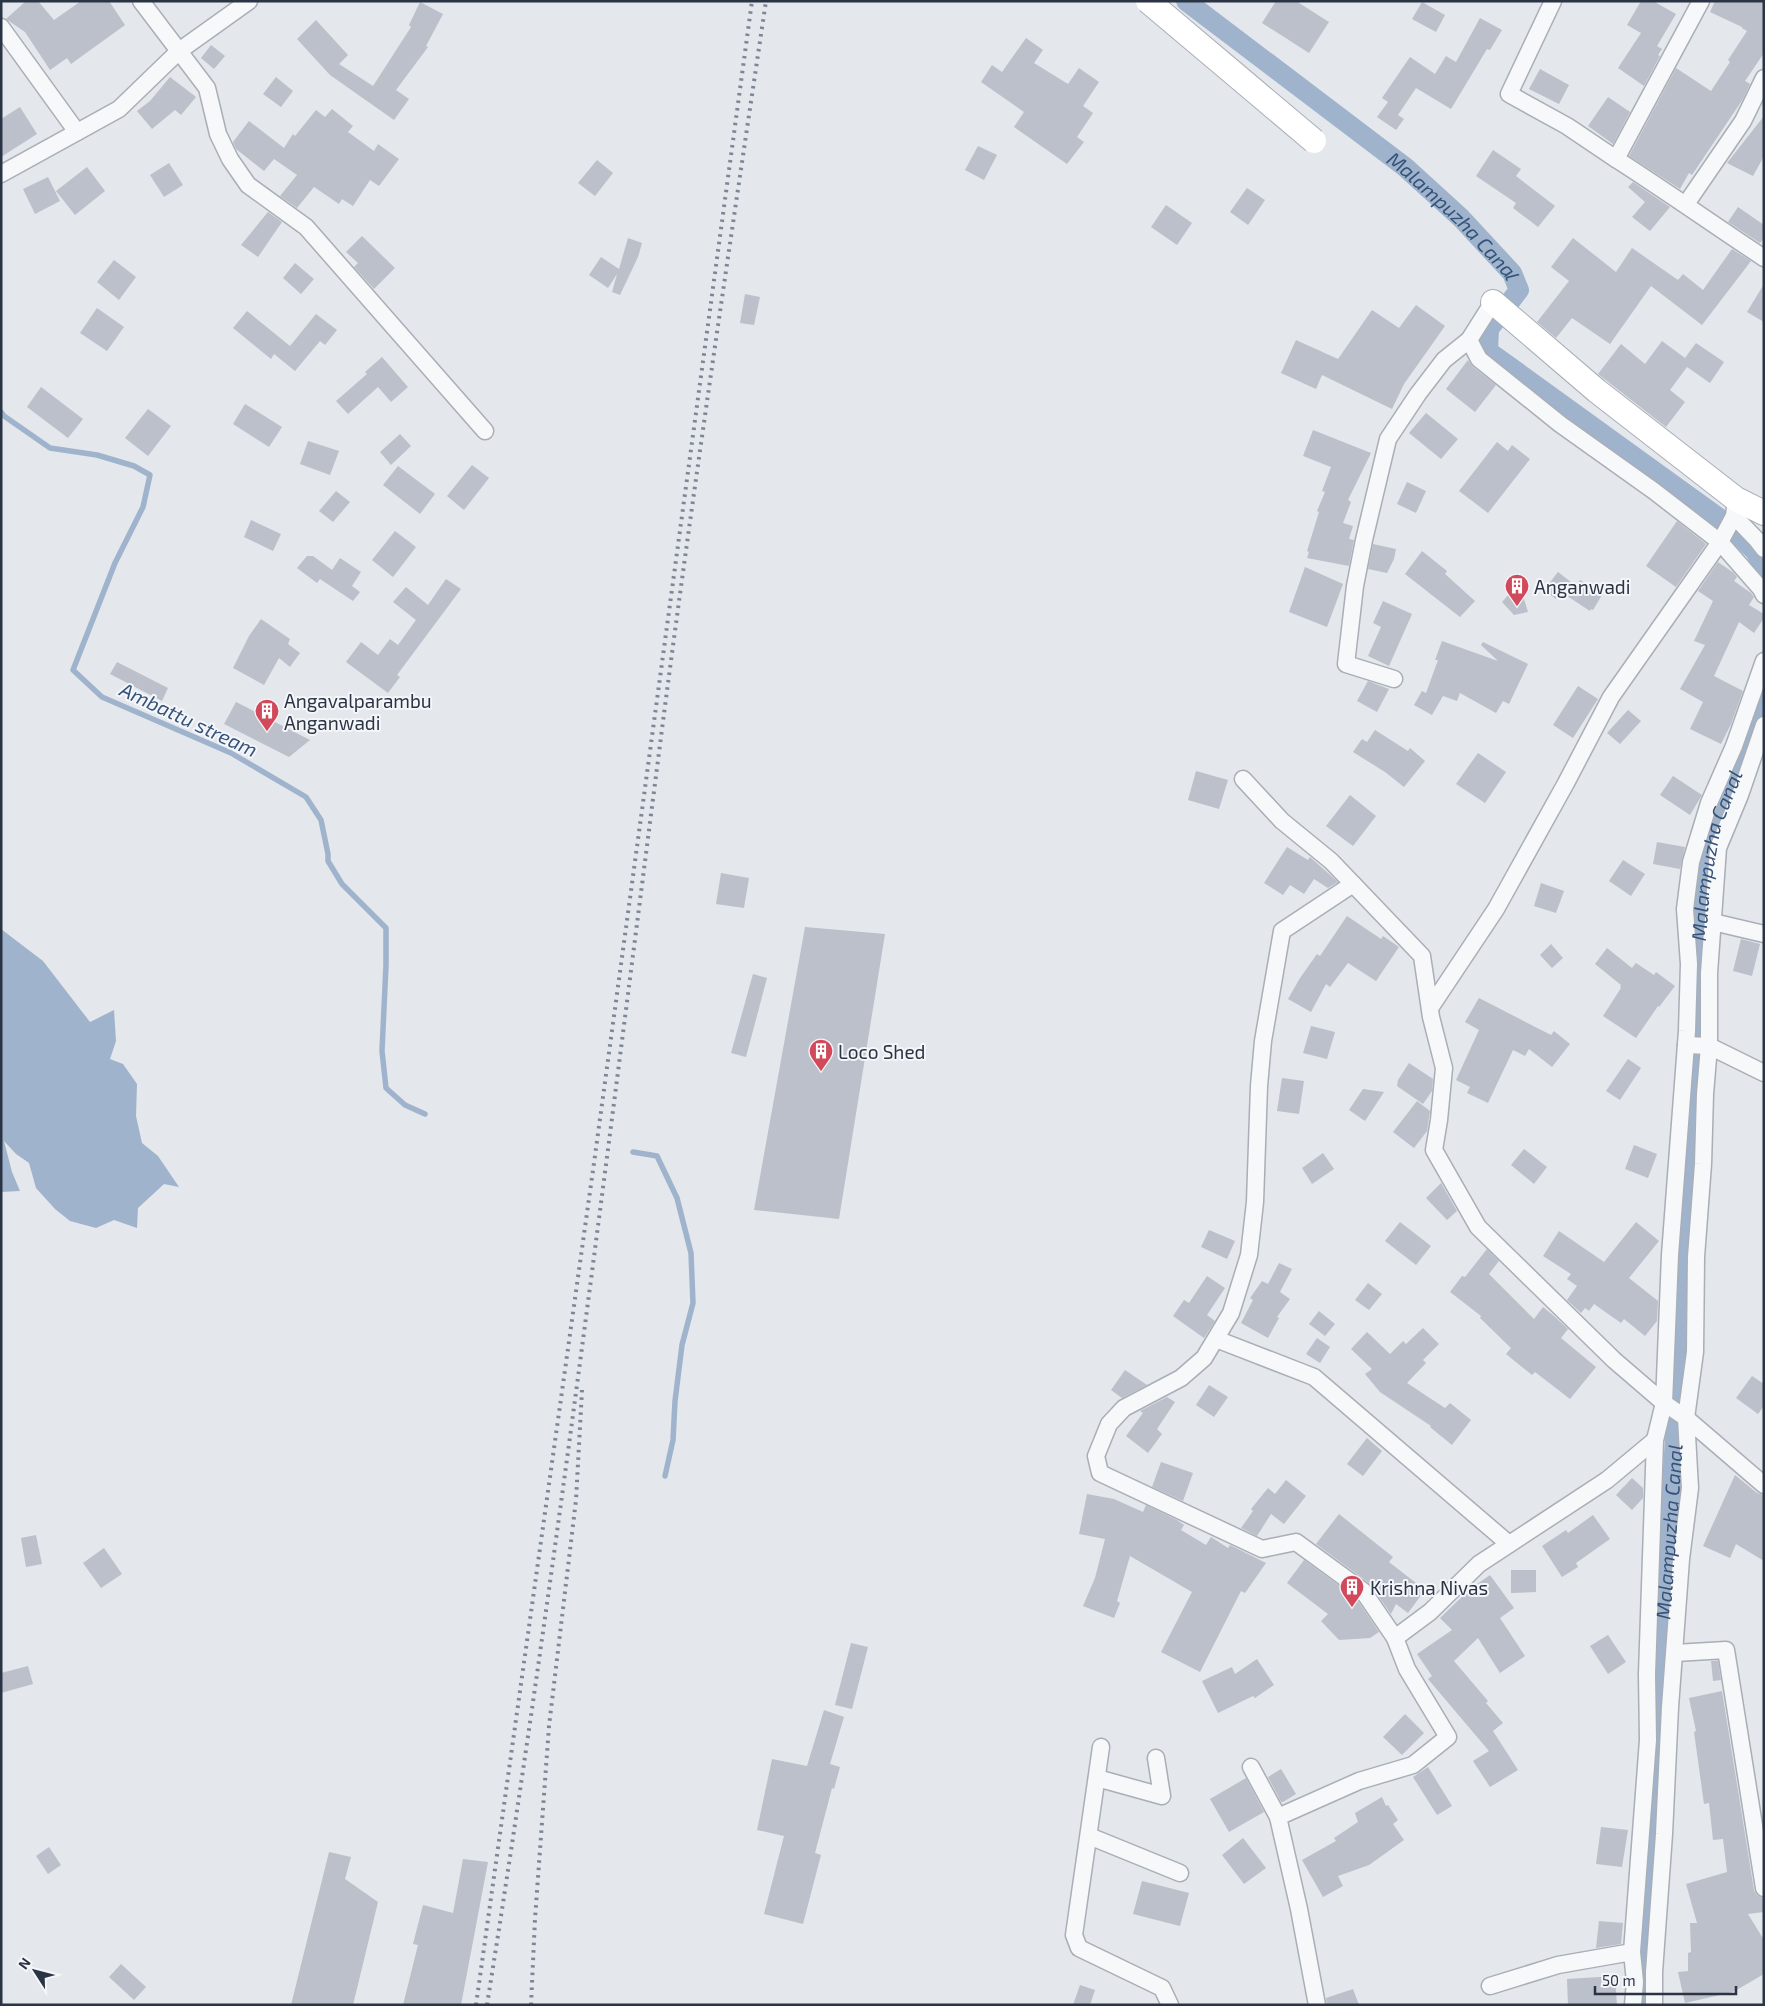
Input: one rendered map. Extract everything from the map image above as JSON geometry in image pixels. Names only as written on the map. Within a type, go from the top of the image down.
[{"type":"main road","points":[[1149,10],[1314,141]]},
{"type":"main road","points":[[1493,302],[1735,508],[1764,513]]},
{"type":"street","points":[[141,1],[207,88],[218,134],[230,159],[248,185],[306,227],[485,431]]},
{"type":"street","points":[[1,174],[119,109],[179,51],[249,1]]},
{"type":"street","points":[[1149,10],[1163,1]]},
{"type":"street","points":[[1553,1],[1509,94],[1567,126],[1764,258]]},
{"type":"street","points":[[1616,159],[1701,1]]},
{"type":"street","points":[[1,27],[77,132]]},
{"type":"street","points":[[1686,204],[1743,121],[1764,78]]},
{"type":"street","points":[[1394,679],[1346,664],[1355,586],[1388,439],[1418,394],[1444,360],[1469,340],[1493,302]]},
{"type":"street","points":[[1469,340],[1479,359],[1485,364],[1560,424],[1654,491],[1720,542],[1761,588],[1764,595]]},
{"type":"street","points":[[1430,1008],[1496,909],[1566,784],[1611,697],[1720,542],[1735,508]]},
{"type":"street","points":[[1735,508],[1764,549]]},
{"type":"street","points":[[1633,2005],[1632,1952],[1648,1740],[1647,1674],[1655,1440],[1664,1403],[1670,1254],[1686,1045],[1689,964],[1685,909],[1691,862],[1709,803],[1734,746],[1764,661]]},
{"type":"street","points":[[1654,2005],[1654,1972],[1675,1654],[1682,1559],[1690,1488],[1686,1418],[1695,1352],[1696,1257],[1703,1164],[1705,1094],[1710,1046],[1709,973],[1718,848],[1740,795],[1764,725]]},
{"type":"street","points":[[1243,779],[1282,821],[1331,861],[1422,956],[1430,1008],[1444,1068],[1434,1150],[1478,1227],[1614,1360],[1664,1403],[1686,1418],[1764,1485]]},
{"type":"street","points":[[1278,1817],[1358,1781],[1414,1766],[1448,1737],[1407,1669],[1395,1638],[1363,1591],[1296,1542],[1262,1549],[1100,1473],[1096,1456],[1109,1424],[1124,1408],[1181,1378],[1204,1358],[1231,1313],[1249,1255],[1255,1202],[1259,1086],[1263,1041],[1282,931],[1353,884]]},
{"type":"street","points":[[1713,922],[1764,934]]},
{"type":"street","points":[[1686,1045],[1710,1046],[1764,1073]]},
{"type":"street","points":[[1216,1339],[1314,1378],[1509,1544]]},
{"type":"street","points":[[1395,1638],[1430,1612],[1479,1564],[1608,1480],[1655,1440]]},
{"type":"street","points":[[1675,1654],[1726,1650],[1764,1888]]},
{"type":"street","points":[[1101,1747],[1074,1935],[1079,1948],[1162,1988],[1170,2005]]},
{"type":"street","points":[[1097,1778],[1162,1796],[1156,1758]]},
{"type":"street","points":[[1251,1767],[1278,1817],[1299,1909],[1317,2005]]},
{"type":"street","points":[[1089,1836],[1180,1873]]},
{"type":"street","points":[[1490,1986],[1558,1965],[1632,1952]]},
{"type":"water","points":[[1,929],[43,961],[90,1022],[114,1010],[116,1041],[110,1059],[123,1064],[137,1084],[136,1116],[142,1143],[158,1156],[179,1187],[164,1184],[138,1208],[137,1228],[114,1220],[96,1228],[70,1221],[55,1209],[36,1188],[29,1163],[16,1154],[4,1141],[12,1172],[20,1191],[1,1192]]},
{"type":"building","points":[[26,1],[38,1],[54,20],[81,1],[109,1],[125,25],[71,64],[67,58],[50,70],[25,32],[6,19]]},
{"type":"building","points":[[1276,1],[1296,1],[1329,22],[1309,53],[1262,23]]},
{"type":"building","points":[[1641,1],[1653,1],[1676,14],[1657,46],[1662,49],[1658,55],[1660,56],[1644,86],[1618,68],[1641,33],[1627,25]]},
{"type":"building","points":[[1715,1],[1764,1],[1764,53],[1745,81],[1750,84],[1743,99],[1692,175],[1689,173],[1680,189],[1629,156],[1676,68],[1711,91],[1730,62],[1728,60],[1747,31],[1710,12]]},
{"type":"building","points":[[420,2],[443,14],[426,46],[428,47],[396,90],[409,99],[394,120],[330,75],[297,39],[316,20],[348,55],[339,64],[373,86],[411,27],[409,25]]},
{"type":"building","points":[[1422,2],[1445,15],[1436,32],[1412,19]]},
{"type":"building","points":[[1480,18],[1502,30],[1490,50],[1487,49],[1451,109],[1416,88],[1398,115],[1404,119],[1396,130],[1377,117],[1388,102],[1382,98],[1410,57],[1435,74],[1446,56],[1456,62]]},
{"type":"building","points":[[1026,38],[1043,50],[1034,63],[1068,84],[1079,68],[1099,82],[1083,106],[1093,113],[1077,137],[1084,142],[1067,164],[1014,127],[1024,112],[981,82],[992,65],[1002,72]]},
{"type":"building","points":[[211,45],[225,56],[214,69],[201,58]]},
{"type":"building","points":[[1540,69],[1569,85],[1559,104],[1529,89]]},
{"type":"building","points":[[170,77],[196,97],[181,115],[175,110],[152,129],[137,111],[150,101]]},
{"type":"building","points":[[276,77],[293,91],[281,107],[263,94]]},
{"type":"building","points":[[1608,97],[1630,112],[1613,144],[1588,126]]},
{"type":"building","points":[[20,107],[37,134],[1,157],[1,119]]},
{"type":"building","points":[[332,109],[353,126],[348,132],[374,151],[378,144],[399,159],[379,186],[370,180],[353,206],[342,199],[339,204],[314,187],[297,208],[280,196],[297,175],[274,159],[264,171],[236,149],[233,142],[249,121],[284,148],[293,134],[295,136],[316,110],[325,117]]},
{"type":"building","points":[[1764,116],[1764,156],[1753,176],[1727,163]]},
{"type":"building","points":[[978,146],[997,155],[984,180],[965,170]]},
{"type":"building","points":[[1493,150],[1521,169],[1516,176],[1555,206],[1538,227],[1513,208],[1516,203],[1476,176]]},
{"type":"building","points":[[597,160],[613,173],[595,196],[578,183]]},
{"type":"building","points":[[169,163],[183,185],[164,197],[150,175]]},
{"type":"building","points":[[87,167],[105,191],[75,215],[56,191]]},
{"type":"building","points":[[48,177],[60,201],[35,214],[23,189]]},
{"type":"building","points":[[1633,182],[1670,207],[1650,231],[1632,217],[1645,202],[1628,187]]},
{"type":"building","points":[[1247,188],[1265,200],[1248,225],[1230,212]]},
{"type":"building","points":[[1166,205],[1192,223],[1177,245],[1151,227]]},
{"type":"building","points":[[1738,207],[1764,225],[1764,238],[1760,243],[1728,222]]},
{"type":"building","points":[[268,212],[282,222],[258,257],[241,245]]},
{"type":"building","points":[[362,236],[395,268],[374,289],[354,267],[358,263],[346,252]]},
{"type":"building","points":[[628,238],[642,243],[638,257],[620,295],[612,292],[617,274],[608,288],[589,275],[601,257],[619,269]]},
{"type":"building","points":[[1573,238],[1616,272],[1632,248],[1678,280],[1683,274],[1703,290],[1732,249],[1751,261],[1702,325],[1651,286],[1610,344],[1572,318],[1556,338],[1537,322],[1569,281],[1551,267]]},
{"type":"building","points":[[114,260],[136,277],[119,300],[97,282]]},
{"type":"building","points":[[295,263],[314,279],[301,294],[283,278]]},
{"type":"building","points":[[1764,284],[1764,322],[1747,312]]},
{"type":"building","points":[[745,294],[760,297],[754,325],[740,323]]},
{"type":"building","points":[[1416,305],[1445,326],[1404,384],[1392,409],[1322,375],[1316,389],[1281,373],[1296,340],[1338,359],[1372,310],[1399,328]]},
{"type":"building","points":[[97,308],[124,327],[107,351],[80,333]]},
{"type":"building","points":[[247,311],[290,346],[316,314],[337,330],[325,345],[320,341],[295,371],[274,354],[271,359],[233,328]]},
{"type":"building","points":[[1662,341],[1685,358],[1696,343],[1724,362],[1710,383],[1687,367],[1670,390],[1685,402],[1666,427],[1598,374],[1621,344],[1645,364]]},
{"type":"building","points":[[382,357],[408,387],[391,402],[378,387],[348,414],[336,401],[367,374],[365,372]]},
{"type":"building","points":[[1468,360],[1473,367],[1496,385],[1475,412],[1446,389]]},
{"type":"building","points":[[41,387],[83,419],[68,438],[27,407]]},
{"type":"building","points":[[245,404],[282,427],[269,447],[233,424]]},
{"type":"building","points":[[148,409],[171,426],[148,456],[125,438]]},
{"type":"building","points":[[1426,413],[1458,439],[1441,459],[1409,433]]},
{"type":"building","points":[[1313,430],[1371,453],[1348,500],[1351,502],[1343,523],[1353,526],[1349,539],[1354,540],[1349,566],[1307,558],[1309,552],[1307,551],[1319,512],[1317,511],[1325,492],[1322,491],[1331,467],[1303,456]]},
{"type":"building","points":[[400,434],[411,446],[391,465],[380,452]]},
{"type":"building","points":[[308,441],[339,451],[330,475],[300,464]]},
{"type":"building","points":[[1497,442],[1508,451],[1512,445],[1530,459],[1488,513],[1459,491]]},
{"type":"building","points":[[472,465],[489,478],[464,510],[447,496]]},
{"type":"building","points":[[398,466],[435,494],[420,514],[383,485]]},
{"type":"building","points":[[1407,482],[1426,491],[1416,513],[1397,504]]},
{"type":"building","points":[[336,491],[350,502],[333,522],[319,511]]},
{"type":"building","points":[[251,520],[281,534],[273,551],[244,537]]},
{"type":"building","points":[[1677,521],[1706,544],[1676,587],[1646,566]]},
{"type":"building","points":[[395,531],[416,547],[393,577],[372,560]]},
{"type":"building","points":[[1373,544],[1396,549],[1394,559],[1387,573],[1368,569]]},
{"type":"building","points":[[1422,551],[1447,571],[1445,574],[1475,601],[1460,617],[1405,574]]},
{"type":"building","points":[[307,556],[313,556],[332,570],[340,558],[361,572],[352,586],[360,592],[353,601],[320,579],[317,583],[297,568]]},
{"type":"building","points":[[1718,562],[1734,573],[1737,577],[1734,581],[1754,597],[1749,605],[1764,614],[1764,618],[1754,633],[1739,622],[1714,676],[1743,691],[1731,724],[1721,744],[1690,729],[1703,702],[1680,689],[1705,645],[1694,641],[1713,601],[1698,591]]},
{"type":"building","points":[[1305,567],[1343,584],[1327,627],[1289,612]]},
{"type":"building","points":[[1558,572],[1576,586],[1580,580],[1602,595],[1593,610],[1591,609],[1590,611],[1561,592],[1556,599],[1544,590]]},
{"type":"building","points":[[446,579],[461,589],[397,675],[400,677],[388,693],[346,662],[361,642],[378,655],[390,639],[398,645],[416,620],[393,602],[406,587],[428,605]]},
{"type":"building","name":"Anganwadi","points":[[1510,593],[1523,596],[1528,612],[1514,615],[1502,602]]},
{"type":"building","points":[[1383,601],[1412,614],[1389,666],[1368,656],[1381,627],[1373,623]]},
{"type":"building","points":[[261,619],[290,639],[288,644],[300,653],[290,667],[279,658],[264,685],[233,668],[249,636]]},
{"type":"building","points":[[1442,641],[1498,661],[1481,645],[1483,642],[1528,664],[1509,704],[1503,701],[1496,713],[1460,693],[1457,701],[1443,696],[1432,715],[1414,705],[1422,691],[1426,693],[1438,660],[1435,660]]},
{"type":"building","points":[[117,662],[168,688],[162,701],[110,674]]},
{"type":"building","points":[[1368,681],[1389,689],[1377,712],[1357,701]]},
{"type":"building","points":[[1578,686],[1598,699],[1573,738],[1553,725]]},
{"type":"building","name":"Angavalparambu Anganwadi","points":[[236,702],[310,740],[289,757],[224,724]]},
{"type":"building","points":[[1628,710],[1641,721],[1620,744],[1607,733]]},
{"type":"building","points":[[1375,730],[1408,751],[1410,748],[1425,761],[1404,787],[1385,772],[1353,752],[1362,739],[1367,742]]},
{"type":"building","points":[[1478,753],[1506,772],[1485,803],[1456,784]]},
{"type":"building","points":[[1196,771],[1228,780],[1219,809],[1188,800]]},
{"type":"building","points":[[1673,776],[1702,795],[1690,815],[1660,795]]},
{"type":"building","points":[[1350,795],[1376,816],[1353,846],[1326,826]]},
{"type":"building","points":[[1657,842],[1685,847],[1680,869],[1653,864]]},
{"type":"building","points":[[1287,847],[1308,860],[1310,857],[1338,882],[1328,888],[1314,879],[1304,894],[1290,885],[1283,895],[1264,883]]},
{"type":"building","points":[[1623,860],[1645,874],[1631,896],[1609,881]]},
{"type":"building","points":[[721,873],[749,878],[744,908],[716,904]]},
{"type":"building","points":[[1541,883],[1564,891],[1556,913],[1534,906]]},
{"type":"building","points":[[1347,916],[1381,939],[1383,936],[1399,947],[1376,981],[1348,963],[1330,987],[1326,984],[1311,1012],[1288,999],[1317,954],[1320,956]]},
{"type":"building","name":"Loco Shed","points":[[805,927],[885,934],[839,1219],[754,1210]]},
{"type":"building","points":[[1741,939],[1760,944],[1752,976],[1733,971]]},
{"type":"building","points":[[1551,944],[1563,958],[1552,968],[1540,955]]},
{"type":"building","points":[[1607,948],[1632,968],[1636,963],[1654,975],[1656,972],[1675,986],[1658,1006],[1636,1038],[1603,1016],[1621,988],[1621,985],[1595,964]]},
{"type":"building","points":[[753,974],[767,978],[746,1057],[731,1053]]},
{"type":"building","points":[[1479,998],[1551,1035],[1554,1031],[1570,1044],[1552,1067],[1529,1049],[1525,1056],[1513,1050],[1488,1103],[1467,1093],[1470,1087],[1456,1080],[1479,1030],[1465,1022]]},
{"type":"building","points":[[1311,1026],[1335,1032],[1327,1059],[1303,1053]]},
{"type":"building","points":[[1628,1059],[1641,1068],[1620,1100],[1606,1091]]},
{"type":"building","points":[[1409,1063],[1433,1079],[1432,1091],[1423,1104],[1397,1086],[1398,1080]]},
{"type":"building","points":[[1282,1078],[1304,1081],[1299,1114],[1277,1111]]},
{"type":"building","points":[[1363,1089],[1384,1092],[1365,1121],[1349,1110]]},
{"type":"building","points":[[1417,1101],[1430,1111],[1427,1131],[1414,1148],[1393,1132]]},
{"type":"building","points":[[1634,1145],[1657,1154],[1648,1178],[1625,1169]]},
{"type":"building","points":[[1524,1149],[1547,1167],[1534,1184],[1511,1165]]},
{"type":"building","points":[[1323,1153],[1334,1169],[1312,1184],[1302,1168]]},
{"type":"building","points":[[1441,1183],[1457,1211],[1447,1220],[1426,1198]]},
{"type":"building","points":[[1400,1222],[1431,1246],[1416,1265],[1385,1241]]},
{"type":"building","points":[[1636,1222],[1659,1241],[1629,1278],[1658,1301],[1657,1321],[1645,1336],[1624,1319],[1621,1323],[1594,1304],[1589,1311],[1585,1308],[1581,1313],[1567,1300],[1577,1286],[1567,1279],[1571,1274],[1543,1256],[1559,1231],[1604,1262]]},
{"type":"building","points":[[1209,1230],[1235,1241],[1227,1259],[1201,1247]]},
{"type":"building","points":[[1487,1249],[1499,1261],[1489,1274],[1534,1319],[1543,1307],[1554,1316],[1568,1329],[1561,1338],[1596,1367],[1570,1399],[1535,1372],[1532,1375],[1506,1354],[1511,1348],[1480,1318],[1481,1316],[1450,1292],[1462,1276],[1465,1277]]},
{"type":"building","points":[[1279,1263],[1292,1269],[1280,1292],[1290,1299],[1277,1317],[1279,1318],[1268,1338],[1241,1323],[1253,1300],[1250,1298],[1262,1281],[1268,1284]]},
{"type":"building","points":[[1207,1276],[1225,1288],[1207,1315],[1215,1321],[1204,1338],[1173,1316],[1184,1300],[1189,1303]]},
{"type":"building","points":[[1368,1283],[1382,1294],[1369,1310],[1355,1300]]},
{"type":"building","points":[[1319,1311],[1335,1324],[1325,1336],[1309,1324]]},
{"type":"building","points":[[1423,1328],[1439,1344],[1423,1360],[1426,1363],[1407,1383],[1445,1408],[1450,1403],[1471,1420],[1452,1445],[1431,1426],[1380,1392],[1365,1374],[1372,1369],[1351,1349],[1367,1332],[1390,1354],[1403,1341],[1406,1344]]},
{"type":"building","points":[[1317,1338],[1330,1347],[1320,1363],[1306,1354]]},
{"type":"building","points":[[1125,1370],[1147,1385],[1122,1398],[1111,1390]]},
{"type":"building","points":[[1752,1376],[1764,1384],[1764,1406],[1758,1414],[1736,1398]]},
{"type":"building","points":[[1209,1385],[1228,1397],[1214,1417],[1196,1405]]},
{"type":"building","points":[[1167,1397],[1175,1402],[1157,1429],[1162,1434],[1148,1453],[1126,1436],[1143,1413],[1140,1411]]},
{"type":"building","points":[[1367,1438],[1382,1451],[1363,1476],[1347,1464]]},
{"type":"building","points":[[1161,1462],[1193,1473],[1183,1501],[1152,1487]]},
{"type":"building","points":[[1735,1475],[1757,1493],[1764,1495],[1764,1561],[1736,1544],[1730,1558],[1703,1546]]},
{"type":"building","points":[[1632,1478],[1643,1488],[1643,1498],[1632,1510],[1616,1495]]},
{"type":"building","points":[[1286,1480],[1306,1496],[1284,1524],[1271,1514],[1257,1536],[1241,1528],[1253,1511],[1251,1509],[1268,1488],[1275,1494]]},
{"type":"building","points":[[1087,1494],[1114,1499],[1143,1512],[1146,1505],[1177,1520],[1184,1525],[1181,1530],[1206,1545],[1211,1537],[1228,1548],[1230,1545],[1266,1563],[1245,1593],[1241,1591],[1200,1672],[1161,1652],[1192,1592],[1130,1556],[1117,1601],[1120,1603],[1114,1618],[1083,1606],[1095,1578],[1105,1539],[1079,1534]]},
{"type":"building","points":[[1339,1514],[1393,1557],[1389,1562],[1425,1590],[1408,1613],[1396,1604],[1391,1614],[1369,1583],[1316,1544]]},
{"type":"building","points":[[1593,1515],[1610,1539],[1576,1563],[1578,1567],[1562,1577],[1542,1546],[1566,1530],[1568,1533]]},
{"type":"building","points":[[36,1535],[42,1564],[26,1567],[21,1538]]},
{"type":"building","points":[[104,1548],[122,1574],[101,1588],[83,1563]]},
{"type":"building","points":[[1304,1560],[1356,1598],[1379,1632],[1370,1638],[1339,1640],[1321,1621],[1328,1614],[1287,1583]]},
{"type":"building","points":[[1511,1570],[1536,1570],[1536,1592],[1511,1593]]},
{"type":"building","points":[[1490,1575],[1514,1608],[1500,1618],[1525,1656],[1500,1673],[1478,1638],[1454,1661],[1488,1701],[1486,1703],[1503,1723],[1493,1731],[1518,1770],[1490,1787],[1473,1761],[1489,1751],[1428,1679],[1432,1676],[1417,1654],[1452,1630],[1440,1618],[1470,1589]]},
{"type":"building","points":[[1608,1635],[1626,1662],[1608,1674],[1590,1646]]},
{"type":"building","points":[[851,1643],[868,1647],[852,1709],[835,1705]]},
{"type":"building","points":[[1257,1659],[1274,1685],[1255,1698],[1253,1696],[1218,1713],[1202,1681],[1232,1667],[1235,1674]]},
{"type":"building","points":[[1711,1661],[1718,1661],[1721,1680],[1713,1681]]},
{"type":"building","points":[[28,1666],[33,1684],[1,1693],[1,1673]]},
{"type":"building","points":[[1722,1691],[1754,1890],[1757,1895],[1763,1898],[1764,1912],[1748,1914],[1764,1940],[1764,1974],[1733,1992],[1685,2003],[1678,1972],[1688,1971],[1688,1953],[1691,1952],[1690,1923],[1697,1923],[1686,1884],[1727,1872],[1723,1839],[1713,1840],[1709,1803],[1704,1804],[1694,1732],[1696,1731],[1689,1698]]},
{"type":"building","points":[[824,1710],[844,1717],[830,1764],[840,1767],[834,1789],[832,1788],[815,1853],[821,1855],[803,1924],[764,1914],[784,1836],[757,1830],[772,1759],[807,1766]]},
{"type":"building","points":[[1405,1714],[1424,1733],[1402,1755],[1383,1737]]},
{"type":"building","points":[[1428,1767],[1452,1806],[1437,1815],[1413,1777]]},
{"type":"building","points":[[1281,1769],[1296,1794],[1283,1802],[1281,1802],[1268,1777]]},
{"type":"building","points":[[1246,1778],[1264,1812],[1229,1832],[1210,1799]]},
{"type":"building","points":[[1382,1797],[1386,1806],[1388,1805],[1398,1820],[1393,1824],[1404,1840],[1369,1865],[1338,1876],[1343,1886],[1323,1897],[1302,1860],[1336,1841],[1334,1838],[1358,1822],[1355,1813]]},
{"type":"building","points":[[1601,1827],[1628,1830],[1622,1867],[1596,1864]]},
{"type":"building","points":[[1243,1838],[1266,1868],[1244,1884],[1222,1855]]},
{"type":"building","points":[[49,1847],[61,1865],[48,1874],[36,1856]]},
{"type":"building","points":[[329,1852],[351,1857],[345,1879],[378,1902],[353,2005],[291,2005]]},
{"type":"building","points":[[463,1859],[488,1862],[461,2005],[403,2005],[418,1945],[413,1944],[423,1905],[453,1913]]},
{"type":"building","points":[[1142,1881],[1189,1893],[1180,1926],[1133,1914]]},
{"type":"building","points":[[1599,1921],[1623,1923],[1621,1944],[1596,1948]]},
{"type":"building","points":[[121,1964],[146,1987],[134,2000],[109,1977]]},
{"type":"building","points":[[1615,1976],[1617,2005],[1568,2005],[1567,1979]]},
{"type":"building","points":[[1080,1985],[1095,1990],[1090,2005],[1073,2005]]},
{"type":"building","points":[[1353,1989],[1359,2005],[1327,2005],[1326,1998]]},
{"type":"waterway","name":"Malampuzha Canal","points":[[1186,1],[1405,167],[1461,218],[1512,273],[1519,290],[1489,329],[1488,351],[1726,523],[1755,551],[1764,568]]},
{"type":"waterway","name":"Ambattu stream","points":[[1,412],[50,448],[97,455],[134,466],[150,475],[143,507],[115,563],[73,670],[102,697],[231,753],[306,797],[321,820],[328,861],[342,884],[386,928],[382,1051],[386,1088],[405,1105],[425,1114]]},
{"type":"waterway","name":"Malampuzha Canal","points":[[1696,1031],[1697,952],[1702,888],[1713,826],[1736,770],[1764,687]]},
{"type":"waterway","name":"Malampuzha Canal","points":[[1644,2005],[1649,1884],[1657,1806],[1661,1639],[1679,1383],[1683,1275],[1693,1132],[1695,1058]]},
{"type":"waterway","points":[[633,1152],[657,1156],[677,1198],[691,1253],[693,1303],[682,1345],[675,1401],[673,1440],[665,1476]]},
{"type":"railway","points":[[476,2005],[594,1163],[752,1]]},
{"type":"railway","points":[[487,2005],[559,1518],[677,618],[766,1]]},
{"type":"railway","points":[[531,2005],[535,1919],[549,1726],[576,1500],[582,1390]]},
{"type":"place","name":"Anganwadi","points":[[1517,607]]},
{"type":"place","name":"Angavalparambu Anganwadi","points":[[267,732]]},
{"type":"place","name":"Loco Shed","points":[[821,1072]]},
{"type":"place","name":"Krishna Nivas","points":[[1352,1608]]}]
